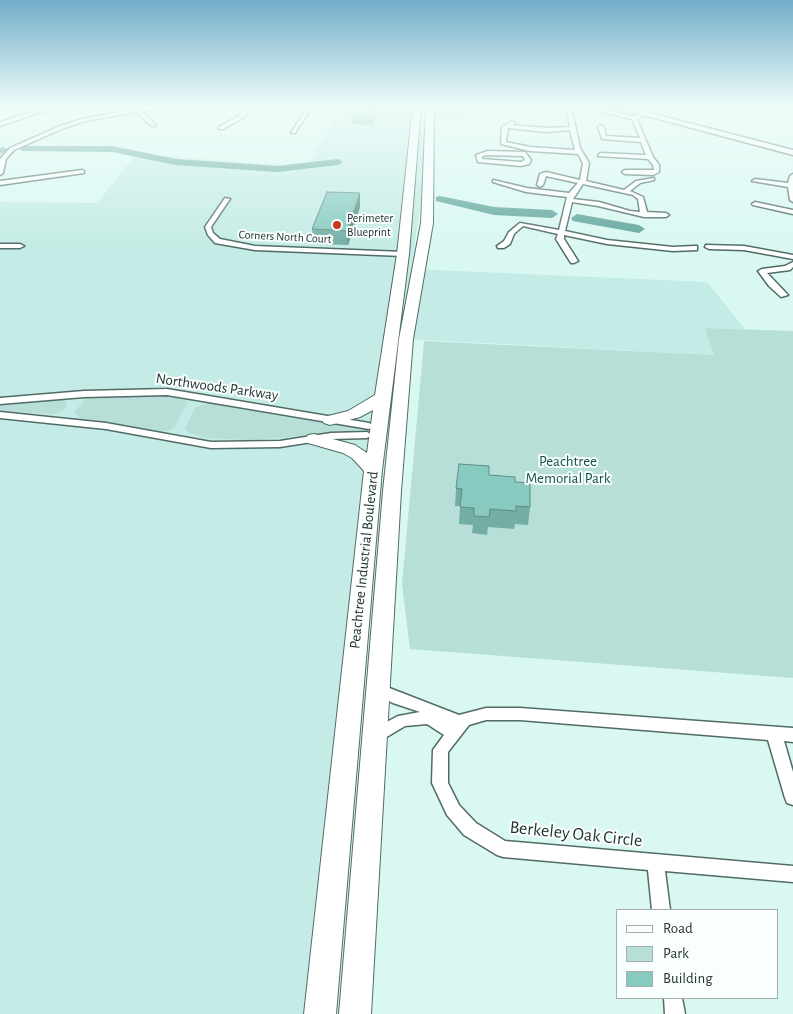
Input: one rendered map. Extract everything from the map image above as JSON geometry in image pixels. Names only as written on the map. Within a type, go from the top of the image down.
[{"type":"highway","name":"Peachtree Industrial Boulevard","points":[[320,1014],[372,470],[403,254],[413,153]]},
{"type":"highway","name":"Peachtree Industrial Boulevard","points":[[355,1014],[392,491],[404,358],[427,223],[429,153]]},
{"type":"highway","points":[[330,420],[354,414],[382,398]]},
{"type":"highway","points":[[314,439],[358,454],[372,470]]},
{"type":"street","points":[[0,173],[5,156],[9,153]]},
{"type":"street","points":[[487,153],[478,156],[480,161],[521,164],[528,160],[525,154],[500,153]]},
{"type":"street","points":[[574,261],[560,239],[570,198],[583,181],[586,163],[580,153]]},
{"type":"street","points":[[625,172],[653,173],[657,171],[656,165],[648,153]]},
{"type":"street","points":[[600,155],[650,157]]},
{"type":"street","points":[[0,183],[82,172]]},
{"type":"street","points":[[540,185],[543,174],[546,174],[626,191],[640,198],[644,215]]},
{"type":"street","points":[[793,176],[790,185],[793,200]]},
{"type":"street","points":[[626,191],[638,182],[652,179]]},
{"type":"street","points":[[495,181],[526,190],[644,215],[666,215]]},
{"type":"street","points":[[755,181],[790,185]]},
{"type":"street","name":"Corners North Court","points":[[227,199],[208,227],[210,234],[218,241],[255,248],[403,254]]},
{"type":"street","points":[[755,204],[793,212]]},
{"type":"street","points":[[501,246],[507,242],[510,233],[522,224],[597,241],[673,249],[694,248]]},
{"type":"street","points":[[631,253],[645,250],[646,245]]},
{"type":"street","points":[[0,246],[20,246]]},
{"type":"street","points":[[709,247],[744,248],[793,257]]},
{"type":"street","points":[[784,294],[772,284],[762,271],[788,268],[793,264]]},
{"type":"street","name":"Northwoods Parkway","points":[[0,401],[84,394],[167,392],[330,420],[368,431],[280,444],[211,445],[106,426],[0,415]]},
{"type":"street","points":[[379,690],[418,713],[458,728],[464,720],[486,714],[520,714],[793,735]]},
{"type":"street","points":[[375,736],[418,713]]},
{"type":"street","name":"Berkeley Oak Circle","points":[[458,728],[441,750],[440,783],[453,810],[470,828],[485,840],[503,849],[793,874]]},
{"type":"street","points":[[774,733],[793,798]]},
{"type":"street","points":[[655,862],[661,909]]},
{"type":"street","points":[[673,999],[675,1014]]},
{"type":"shaded area","points":[[314,153],[425,153],[424,181],[411,269],[707,282],[745,329],[706,328],[714,355],[386,338],[379,357],[382,432],[335,1014],[0,1014],[0,202],[97,203],[136,154],[306,167]]},
{"type":"green space","name":"Peachtree Memorial Park","points":[[705,328],[793,331],[793,678],[410,649],[402,584],[424,341],[714,355]]},
{"type":"green space","points":[[160,395],[180,398],[188,402],[174,428],[168,431],[161,432],[81,419],[74,413],[85,399],[91,397]]},
{"type":"green space","points":[[59,399],[65,401],[67,406],[64,410],[53,414],[0,411],[0,403]]},
{"type":"green space","points":[[207,403],[360,428],[352,431],[246,440],[206,438],[190,433],[185,429],[195,408]]},
{"type":"building","points":[[327,192],[360,193],[347,231],[312,229]]},
{"type":"building","points":[[459,464],[489,466],[489,475],[515,477],[515,482],[530,483],[530,507],[516,506],[516,511],[490,509],[489,517],[474,516],[474,508],[460,507],[462,489],[456,488]]},
{"type":"waterway","points":[[133,153],[176,162],[277,169],[338,162]]},
{"type":"waterway","points":[[440,199],[494,211],[552,214]]},
{"type":"waterway","points":[[577,218],[639,229]]},
{"type":"place","name":"Perimeter Blueprint","points":[[337,225]]}]
